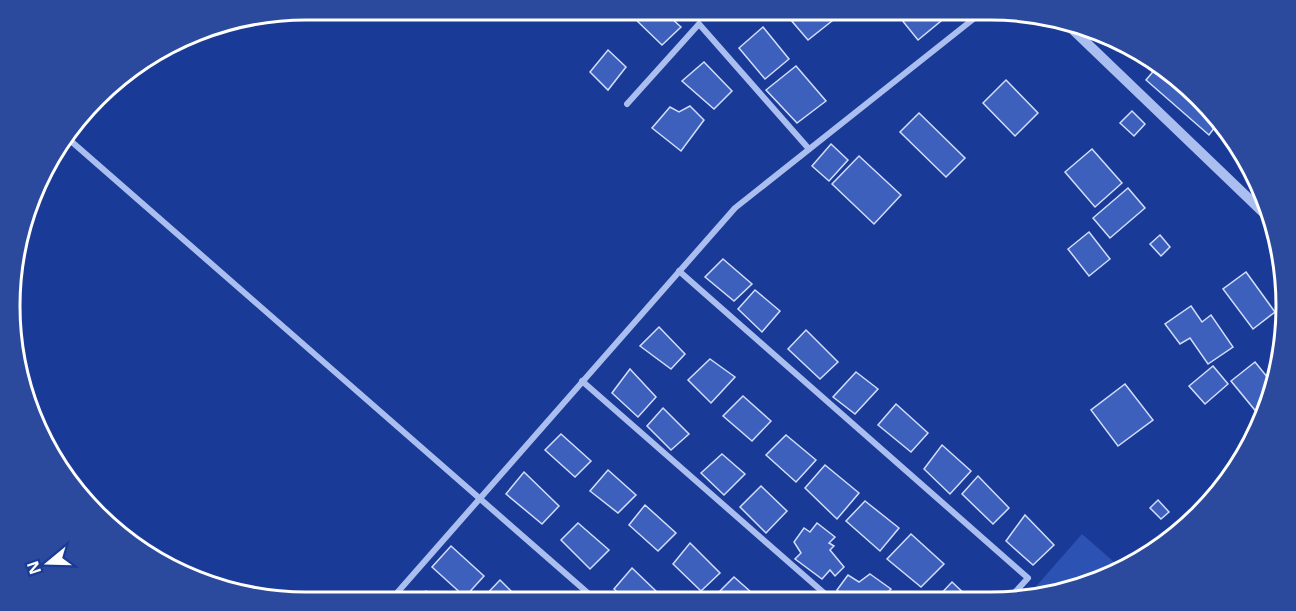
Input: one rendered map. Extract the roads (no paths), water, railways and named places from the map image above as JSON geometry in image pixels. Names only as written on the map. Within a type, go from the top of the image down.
[{"type":"street","points":[[398,592],[735,208],[972,20]]},
{"type":"street","points":[[627,104],[699,24],[809,149]]},
{"type":"street","points":[[1076,33],[1259,209]]},
{"type":"street","points":[[72,142],[587,592]]},
{"type":"street","points":[[679,271],[1028,578],[1018,590]]},
{"type":"street","points":[[582,381],[823,592]]}]
